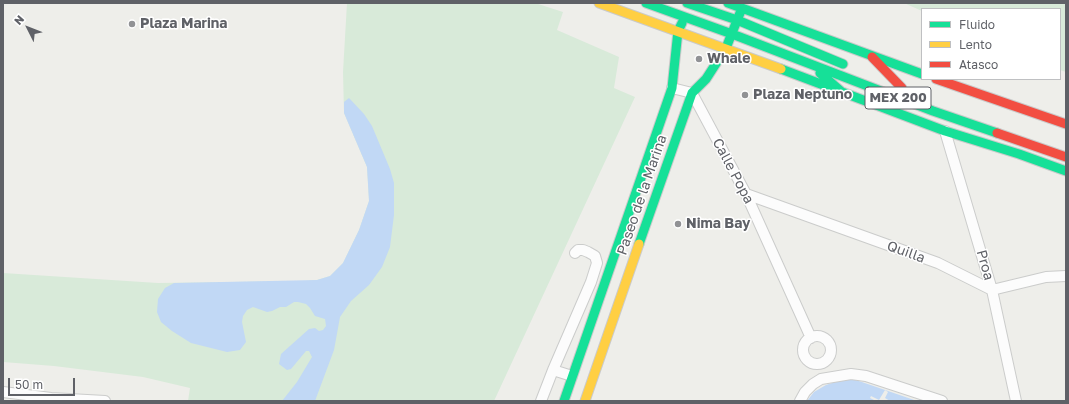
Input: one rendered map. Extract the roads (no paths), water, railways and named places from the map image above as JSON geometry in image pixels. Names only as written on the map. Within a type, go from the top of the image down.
[{"type":"main road","points":[[599,3],[726,48],[945,131],[1019,154],[1066,171]]},
{"type":"main road","name":"MEX 200","points":[[646,3],[732,34],[933,111],[1061,155]]},
{"type":"main road","points":[[690,3],[737,20],[848,66]]},
{"type":"main road","name":"Paseo de la Marina","points":[[579,393],[582,372],[672,88],[678,31],[690,3]]},
{"type":"main road","points":[[728,3],[872,57],[921,74]]},
{"type":"main road","name":"Paseo de la Marina","points":[[579,393],[582,372],[692,93],[706,79],[726,48],[742,8]]},
{"type":"main road","name":"MEX 200","points":[[872,57],[906,89],[882,80]]},
{"type":"main road","points":[[812,65],[844,94]]},
{"type":"main road","points":[[939,80],[1066,124]]},
{"type":"main road","points":[[1019,154],[1061,155]]},
{"type":"main road","name":"Paseo de la Marina","points":[[564,401],[579,393]]},
{"type":"street","points":[[672,88],[692,93]]},
{"type":"street","name":"Calle Popa","points":[[692,93],[746,194],[811,338]]},
{"type":"street","name":"Proa","points":[[945,131],[992,290],[1016,401]]},
{"type":"street","name":"Quilla","points":[[746,194],[938,263],[992,290]]},
{"type":"street","points":[[541,401],[591,282],[597,262],[595,256],[588,252],[578,250],[575,253]]},
{"type":"street","points":[[992,290],[1046,277],[1066,276]]},
{"type":"street","points":[[553,370],[582,372]]},
{"type":"street","points":[[800,401],[805,392],[821,379],[851,374],[872,377],[942,401]]},
{"type":"street","points":[[3,392],[51,399],[104,401]]},
{"type":"street","points":[[19,401],[31,396]]},
{"type":"water","points":[[349,98],[364,114],[372,126],[390,169],[394,183],[394,215],[390,247],[382,267],[369,285],[351,301],[340,317],[334,350],[315,401],[282,401],[297,382],[312,357],[309,351],[306,351],[291,369],[287,370],[279,364],[281,354],[309,329],[315,328],[319,331],[323,330],[326,326],[325,319],[315,316],[306,304],[298,302],[294,302],[286,307],[280,307],[267,312],[253,307],[247,310],[243,316],[242,322],[246,342],[240,350],[227,352],[191,343],[172,331],[161,322],[157,312],[158,299],[165,288],[174,283],[317,280],[330,276],[343,263],[359,230],[369,201],[367,167],[344,113],[344,102]]},
{"type":"water","points":[[841,380],[856,380],[917,401],[807,401],[814,392],[826,385]]},
{"type":"place","name":"Plaza Marina","points":[[132,24]]},
{"type":"place","name":"Whale","points":[[699,59]]},
{"type":"place","name":"Plaza Neptuno","points":[[745,95]]},
{"type":"place","name":"Nima Bay","points":[[678,224]]}]
